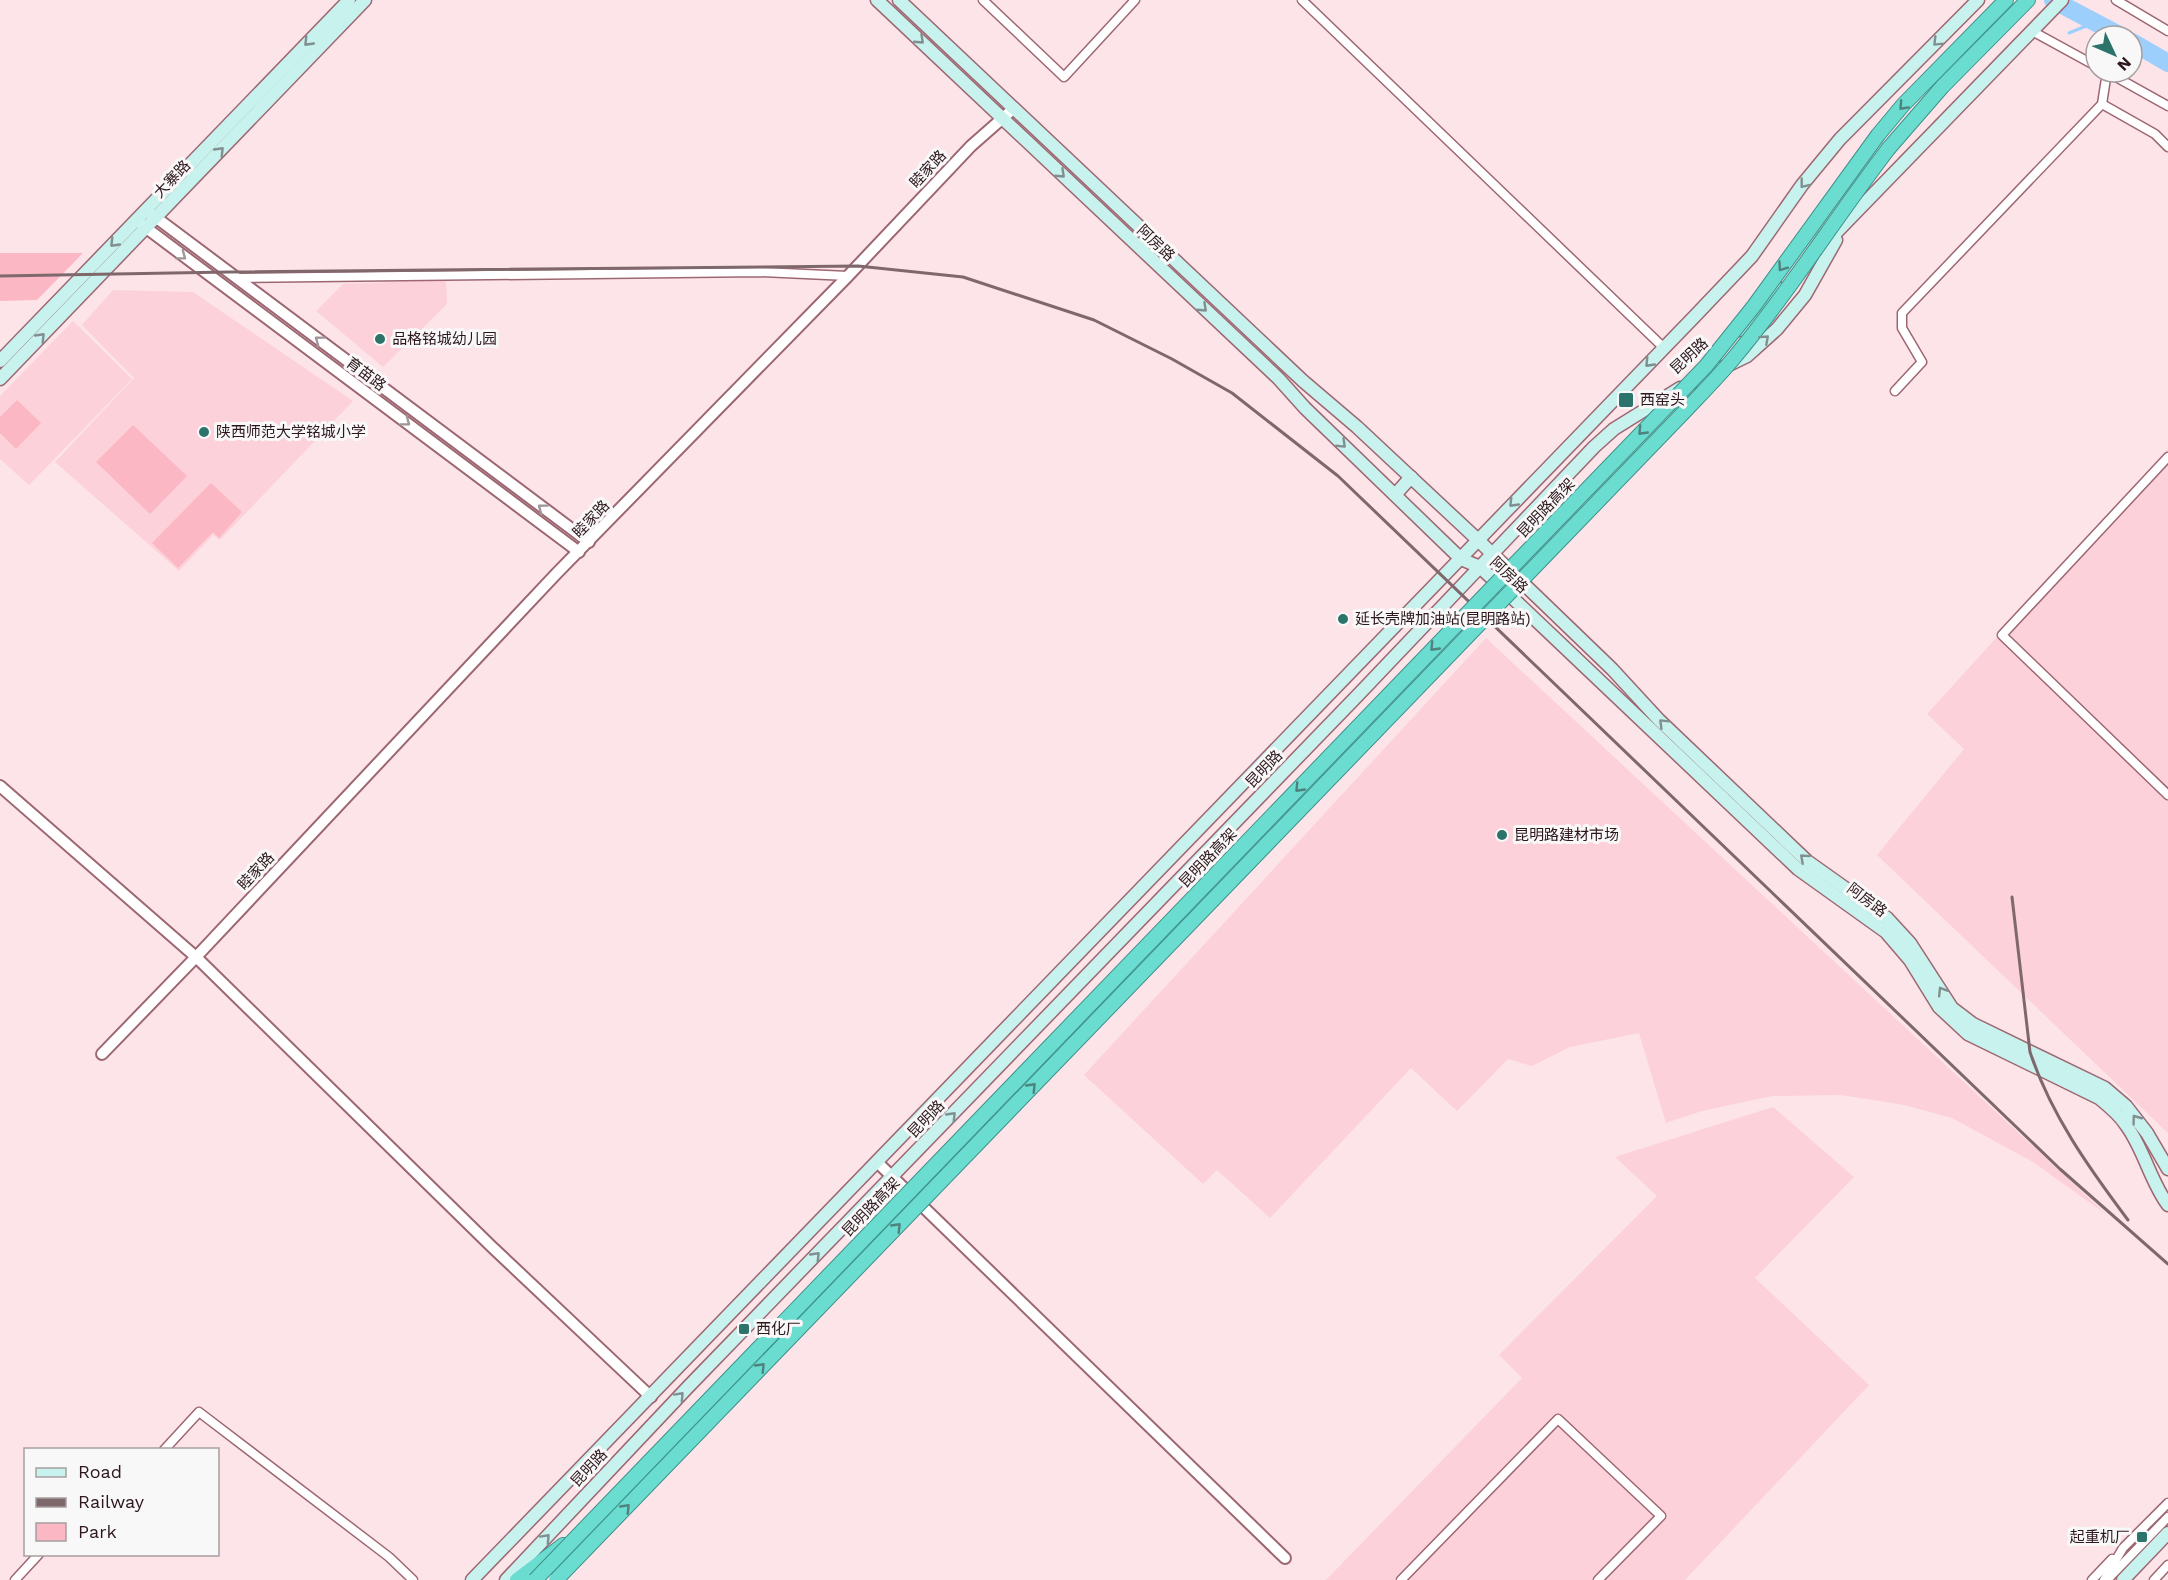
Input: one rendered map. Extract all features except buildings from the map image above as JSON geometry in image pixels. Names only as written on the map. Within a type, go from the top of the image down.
[{"type":"highway","points":[[556,1580],[1686,410],[1733,359],[1788,288],[1847,203],[1889,148],[1942,87],[2028,0]]},
{"type":"highway","name":"昆明路高架","points":[[535,1580],[1706,366],[1755,306],[1878,135],[1903,105],[2004,2]]},
{"type":"highway","points":[[518,1580],[584,1529]]},
{"type":"main road","name":"大寨路","points":[[0,379],[349,0]]},
{"type":"main road","name":"大寨路","points":[[151,213],[365,0]]},
{"type":"main road","name":"阿房路","points":[[877,0],[1278,378],[1305,408],[1461,559],[1480,567],[1798,869],[1886,932],[1910,960],[1939,1007],[1968,1034],[2099,1098],[2114,1110],[2128,1126],[2160,1194],[2168,1205]]},
{"type":"main road","name":"阿房路","points":[[899,0],[1303,381],[1357,427],[1478,540],[1612,669],[1659,720],[1807,861],[1887,918],[1910,943],[1953,1008],[1973,1024],[2105,1088],[2126,1106],[2147,1133],[2168,1168]]},
{"type":"main road","name":"昆明路","points":[[472,1580],[1752,256],[1802,185],[1840,139],[1978,0]]},
{"type":"main road","name":"昆明路","points":[[506,1580],[696,1378],[893,1178],[1594,447],[1614,429],[1678,389],[1749,322],[2062,0]]},
{"type":"main road","points":[[1678,389],[1747,356],[1777,329],[1805,295],[1830,248],[1850,218]]},
{"type":"main road","name":"大寨路","points":[[0,361],[141,224]]},
{"type":"main road","points":[[1395,495],[1411,477]]},
{"type":"main road","points":[[2123,1580],[2168,1533]]},
{"type":"main road","points":[[2134,1580],[2168,1545]]},
{"type":"street","points":[[983,0],[1064,77],[1135,0]]},
{"type":"street","points":[[1302,0],[1664,348]]},
{"type":"street","points":[[2116,0],[2168,31]]},
{"type":"street","points":[[2034,29],[2084,59]]},
{"type":"street","points":[[1895,391],[1922,362],[1902,328],[1902,313],[2102,104],[2105,84]]},
{"type":"street","points":[[2129,84],[2168,106]]},
{"type":"street","points":[[2102,104],[2155,134],[2168,147]]},
{"type":"street","name":"睦家路","points":[[102,1054],[548,583],[848,276],[971,146],[1013,109]]},
{"type":"street","name":"育苗路","points":[[151,213],[589,543]]},
{"type":"street","name":"育苗路","points":[[141,224],[579,552]]},
{"type":"street","points":[[237,278],[760,272],[848,276]]},
{"type":"street","points":[[2168,457],[2002,635],[2168,795]]},
{"type":"street","points":[[0,786],[196,957],[492,1247],[651,1397]]},
{"type":"street","points":[[877,1162],[1285,1558]]},
{"type":"street","points":[[165,1448],[199,1412],[389,1557],[413,1580]]},
{"type":"street","points":[[1401,1580],[1558,1419],[1661,1516],[1598,1580]]},
{"type":"street","points":[[2092,1580],[2168,1503]]},
{"type":"street","points":[[2106,1580],[2168,1517]]},
{"type":"street","points":[[2106,1580],[2123,1548]]},
{"type":"street","points":[[15,1580],[37,1556]]},
{"type":"street","points":[[2154,1580],[2168,1565]]},
{"type":"shaded area","name":"品格铭城幼儿园","points":[[446,280],[447,304],[383,367],[316,311],[343,284]]},
{"type":"shaded area","name":"陕西师范大学铭城小学","points":[[113,290],[193,292],[353,401],[220,540],[213,535],[179,571],[55,462],[134,378],[82,325]]},
{"type":"shaded area","points":[[73,321],[132,379],[29,485],[0,459],[0,396]]},
{"type":"shaded area","points":[[2168,449],[2168,1133],[1877,855],[1964,749],[1927,714]]},
{"type":"shaded area","name":"昆明路建材市场","points":[[1486,638],[2107,1215],[2033,1162],[1952,1118],[1904,1105],[1841,1095],[1772,1096],[1702,1111],[1666,1123],[1639,1033],[1570,1047],[1532,1066],[1508,1059],[1457,1111],[1411,1068],[1270,1218],[1217,1170],[1203,1184],[1084,1075]]},
{"type":"shaded area","points":[[1773,1107],[1854,1177],[1755,1278],[1869,1385],[1685,1580],[1326,1580],[1522,1378],[1499,1355],[1657,1196],[1615,1157]]},
{"type":"green space","points":[[0,253],[83,253],[37,300],[0,301]]},
{"type":"green space","points":[[17,400],[41,423],[16,449],[0,433],[0,417]]},
{"type":"green space","points":[[133,425],[187,476],[150,514],[96,462]]},
{"type":"green space","points":[[211,483],[242,512],[219,538],[213,532],[178,568],[152,543]]},
{"type":"waterway","points":[[2053,0],[2098,24]]},
{"type":"waterway","points":[[2069,33],[2096,22]]},
{"type":"waterway","points":[[2144,49],[2168,63]]},
{"type":"railway","points":[[0,276],[858,266],[963,277],[1094,320],[1172,359],[1232,393],[1338,476],[2060,1169],[2168,1264]]},
{"type":"railway","points":[[2012,897],[2030,1052],[2049,1098],[2072,1140],[2128,1220]]},
{"type":"place","name":"品格铭城幼儿园","points":[[380,339]]},
{"type":"place","name":"西窑头","points":[[1626,400]]},
{"type":"place","name":"陕西师范大学铭城小学","points":[[204,432]]},
{"type":"place","name":"延长壳牌加油站(昆明路站)","points":[[1343,619]]},
{"type":"place","name":"昆明路建材市场","points":[[1502,835]]},
{"type":"place","name":"西化厂","points":[[744,1329]]},
{"type":"place","name":"起重机厂","points":[[2142,1537]]}]
